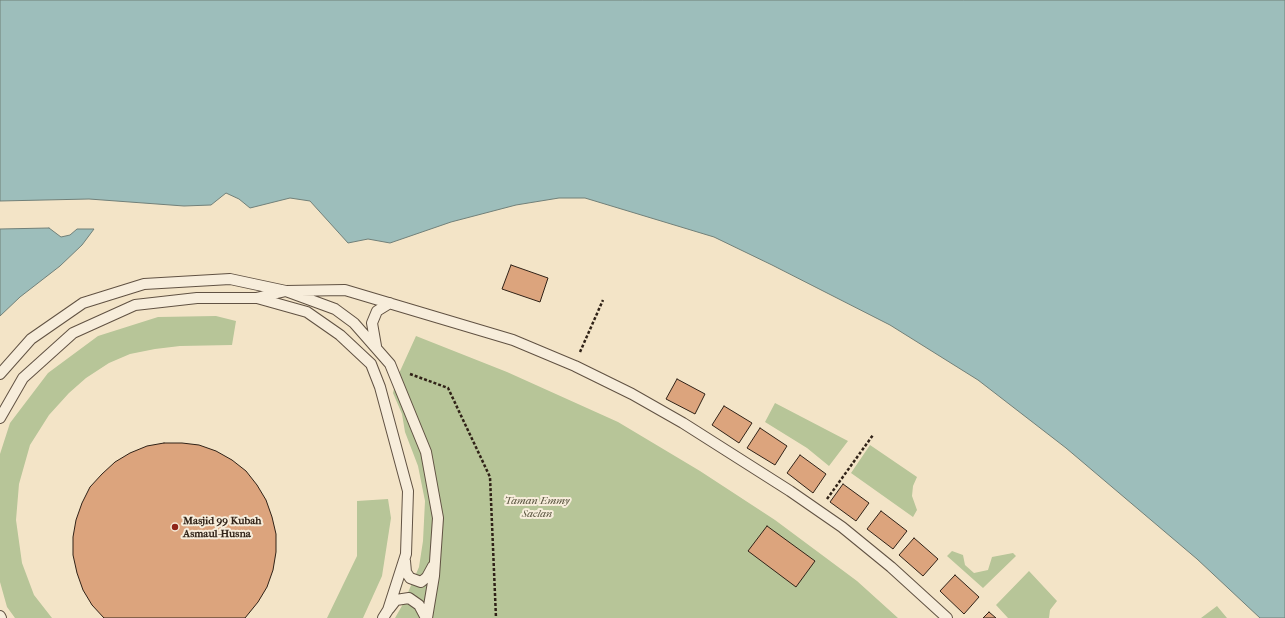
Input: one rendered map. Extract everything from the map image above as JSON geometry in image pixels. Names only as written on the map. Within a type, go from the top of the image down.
[{"type":"lane","points":[[0,374],[31,339],[83,303],[144,284],[230,279],[286,291],[335,309],[354,323],[376,346],[391,367],[426,452],[438,518],[427,618]]},
{"type":"lane","points":[[0,418],[23,378],[73,333],[135,305],[197,298],[256,298],[286,291],[344,290],[513,340],[575,366],[632,394],[683,422],[819,511],[891,567],[947,618]]},
{"type":"lane","points":[[256,298],[307,312],[340,335],[371,364],[380,387],[408,491],[406,554],[386,614]]},
{"type":"lane","points":[[376,346],[372,323],[377,312],[390,303]]},
{"type":"lane","points":[[405,558],[406,572],[410,578],[421,582],[427,577],[434,562]]},
{"type":"lane","points":[[386,614],[396,600],[409,598],[419,605],[427,618]]},
{"type":"path","points":[[575,366],[603,300]]},
{"type":"path","points":[[391,367],[448,388],[490,477],[496,618]]},
{"type":"path","points":[[819,511],[873,435]]},
{"type":"green space","points":[[216,316],[236,321],[232,345],[180,346],[130,354],[109,363],[86,378],[69,393],[49,415],[30,445],[19,484],[16,520],[22,563],[34,595],[52,618],[15,618],[7,607],[0,582],[0,454],[10,423],[48,373],[98,336],[158,317]]},
{"type":"green space","name":"Taman Emmy Saelan","points":[[416,336],[507,372],[618,422],[700,471],[775,520],[857,581],[898,618],[395,618],[403,604],[419,567],[423,541],[425,501],[418,466],[405,432],[402,414],[393,393],[396,380]]},
{"type":"green space","points":[[775,403],[848,441],[829,466],[807,448],[765,422]]},
{"type":"green space","points":[[870,445],[917,477],[913,486],[912,496],[917,510],[913,517],[851,473]]},
{"type":"green space","points":[[388,499],[391,518],[382,576],[363,618],[327,618],[357,556],[357,501]]},
{"type":"green space","points":[[952,551],[963,555],[965,565],[974,573],[988,570],[992,557],[1013,553],[1016,556],[983,588],[947,556]]},
{"type":"green space","points":[[1029,571],[1057,601],[1050,610],[1049,618],[1008,618],[996,605]]},
{"type":"green space","points":[[1217,606],[1227,618],[1201,618]]},
{"type":"water","points":[[0,0],[1285,0],[1285,618],[1260,618],[1197,559],[1066,448],[978,380],[890,325],[714,237],[585,198],[559,198],[516,205],[451,222],[390,243],[368,239],[348,243],[310,201],[290,198],[250,208],[239,199],[226,193],[211,205],[184,206],[89,199],[0,201]]},
{"type":"water","points":[[49,228],[61,237],[70,235],[77,229],[94,229],[82,245],[60,266],[20,297],[0,316],[0,229]]},
{"type":"building","points":[[511,265],[548,278],[540,302],[502,289]]},
{"type":"building","points":[[677,379],[705,394],[695,414],[666,399]]},
{"type":"building","points":[[724,406],[752,423],[739,443],[712,425]]},
{"type":"building","points":[[760,428],[787,446],[775,465],[747,448]]},
{"type":"building","name":"Masjid 99 Kubah Asmaul-Husna","points":[[164,443],[199,445],[216,451],[232,460],[246,471],[266,500],[276,534],[276,552],[273,570],[267,587],[258,602],[245,618],[104,618],[92,605],[83,590],[73,555],[73,537],[76,520],[90,487],[115,462],[130,453],[147,446]]},
{"type":"building","points":[[800,455],[826,474],[813,493],[787,473]]},
{"type":"building","points":[[843,484],[869,503],[856,521],[830,502]]},
{"type":"building","points":[[881,511],[907,531],[893,549],[867,529]]},
{"type":"building","points":[[767,526],[815,561],[796,587],[748,551]]},
{"type":"building","points":[[914,538],[938,559],[923,576],[899,555]]},
{"type":"building","points":[[955,575],[979,597],[964,614],[940,591]]},
{"type":"building","points":[[989,612],[996,618],[983,618]]},
{"type":"place","name":"Masjid 99 Kubah Asmaul-Husna","points":[[175,527]]}]
